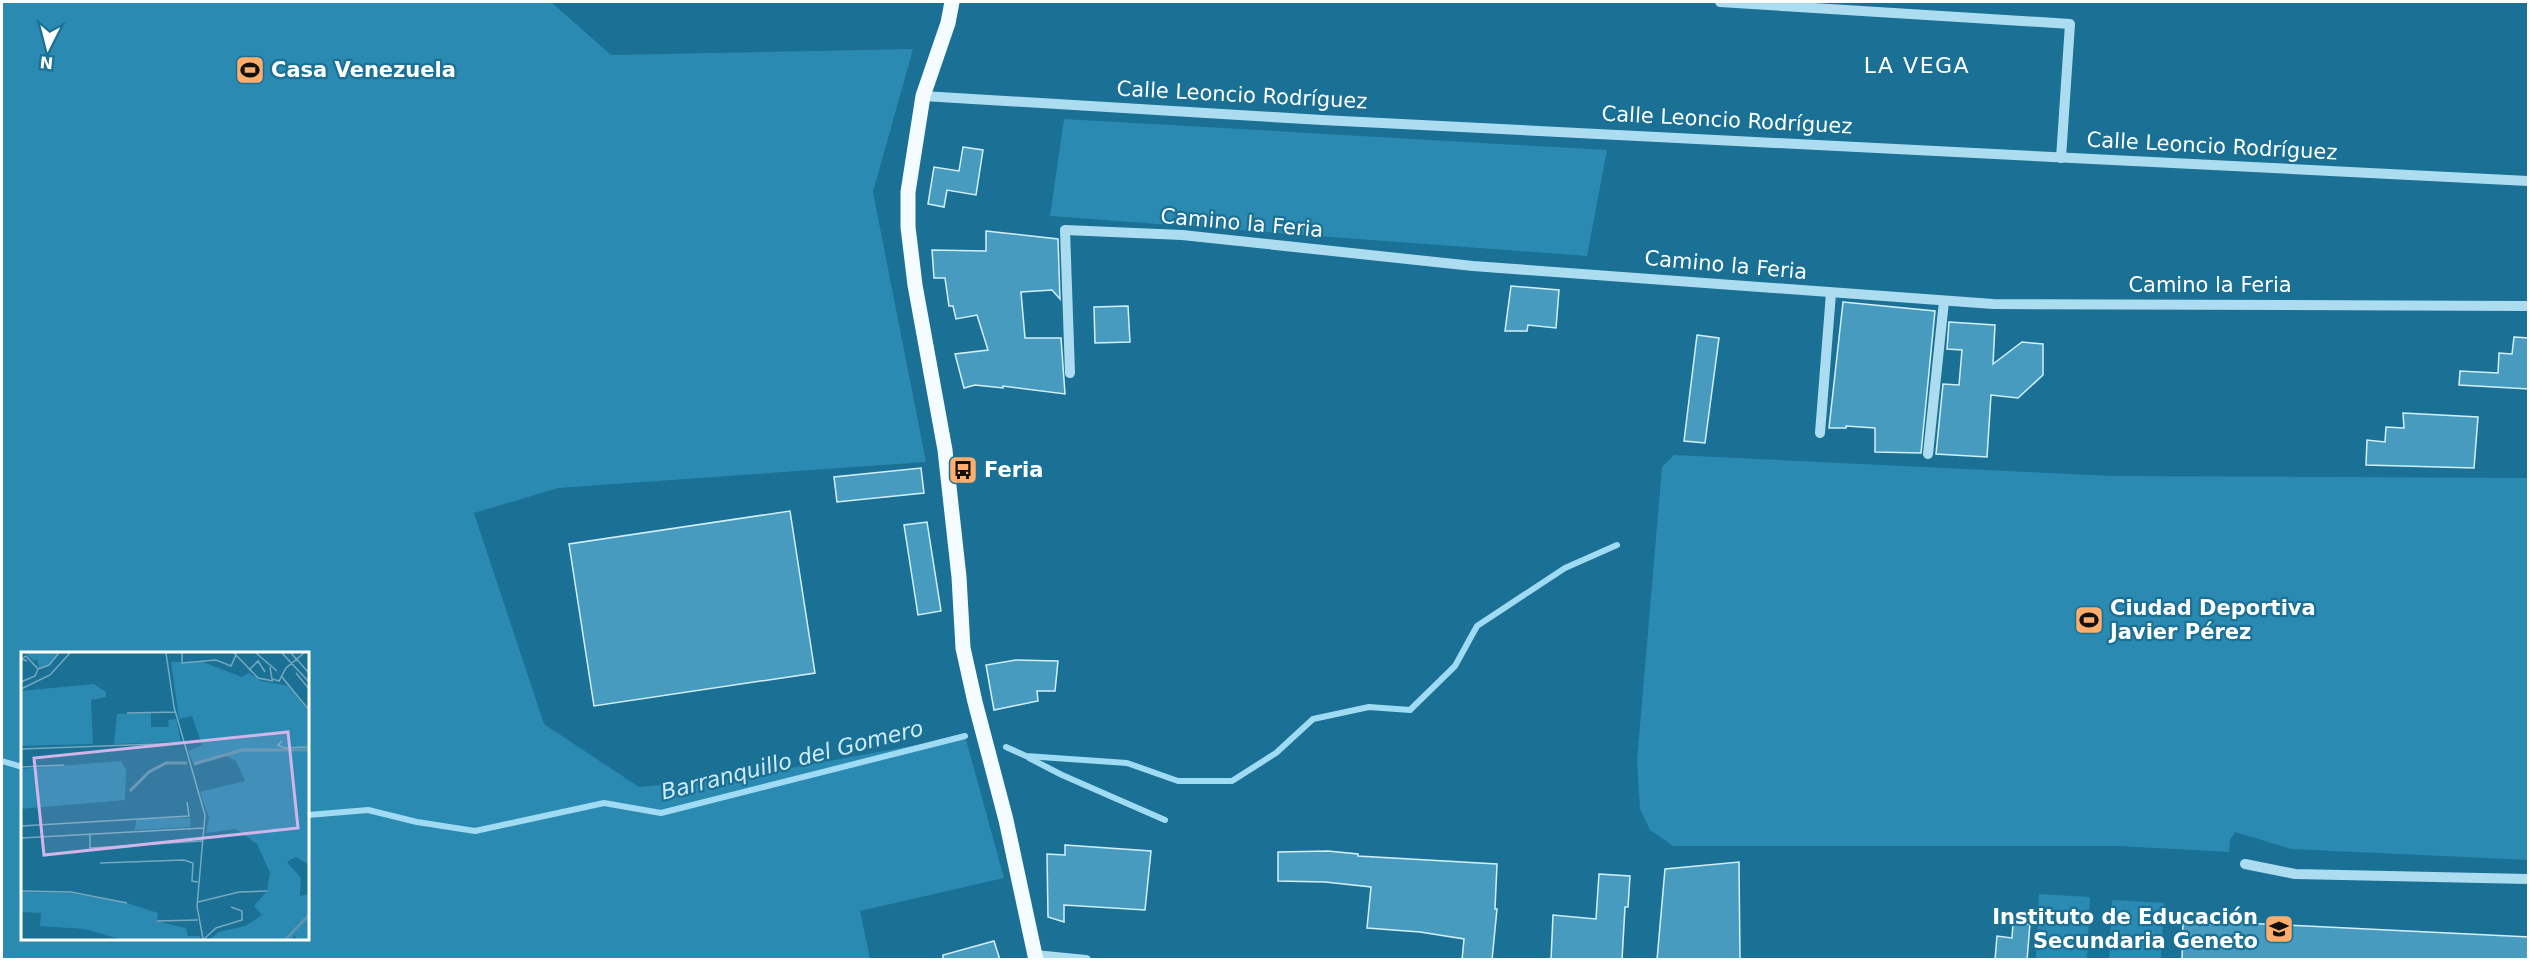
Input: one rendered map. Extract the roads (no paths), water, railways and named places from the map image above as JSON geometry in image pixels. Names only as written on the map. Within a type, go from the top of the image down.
[{"type":"main road","points":[[952,2],[948,23],[923,96],[908,192],[908,227],[915,285],[945,450],[959,577],[963,648],[1006,820],[1036,957]]},
{"type":"street","points":[[1720,2],[2070,24],[2061,158]]},
{"type":"street","name":"Calle Leoncio Rodríguez","points":[[923,96],[1322,120],[2529,181]]},
{"type":"street","name":"Camino la Feria","points":[[1070,373],[1065,230],[1182,235],[1473,266],[1993,304],[2529,306]]},
{"type":"street","points":[[1820,434],[1831,293]]},
{"type":"street","points":[[1928,454],[1944,301]]},
{"type":"street","points":[[2245,864],[2295,874],[2529,879]]},
{"type":"street","points":[[1036,957],[1086,960]]},
{"type":"waterway","name":"Barranquillo del Gomero","points":[[1006,747],[1026,756],[1127,763],[1178,781],[1232,781],[1276,753],[1313,719],[1369,707],[1410,710],[1455,666],[1477,626],[1565,568],[1617,545]]},
{"type":"waterway","name":"Barranquillo del Gomero","points":[[309,815],[368,810],[417,822],[475,831],[604,803],[661,813],[965,736]]},
{"type":"waterway","points":[[1029,758],[1165,820]]},
{"type":"waterway","name":"Barranquillo del Gomero","points":[[2,761],[21,767]]},
{"type":"place","name":"Casa Venezuela","points":[[250,70]]},
{"type":"place","name":"Feria","points":[[963,470]]},
{"type":"place","name":"Ciudad Deportiva Javier Pérez","points":[[2089,620]]},
{"type":"place","name":"Instituto de Educación Secundaria Geneto","points":[[2279,929]]},
{"type":"district","name":"LA VEGA","points":[[1917,65]]}]
